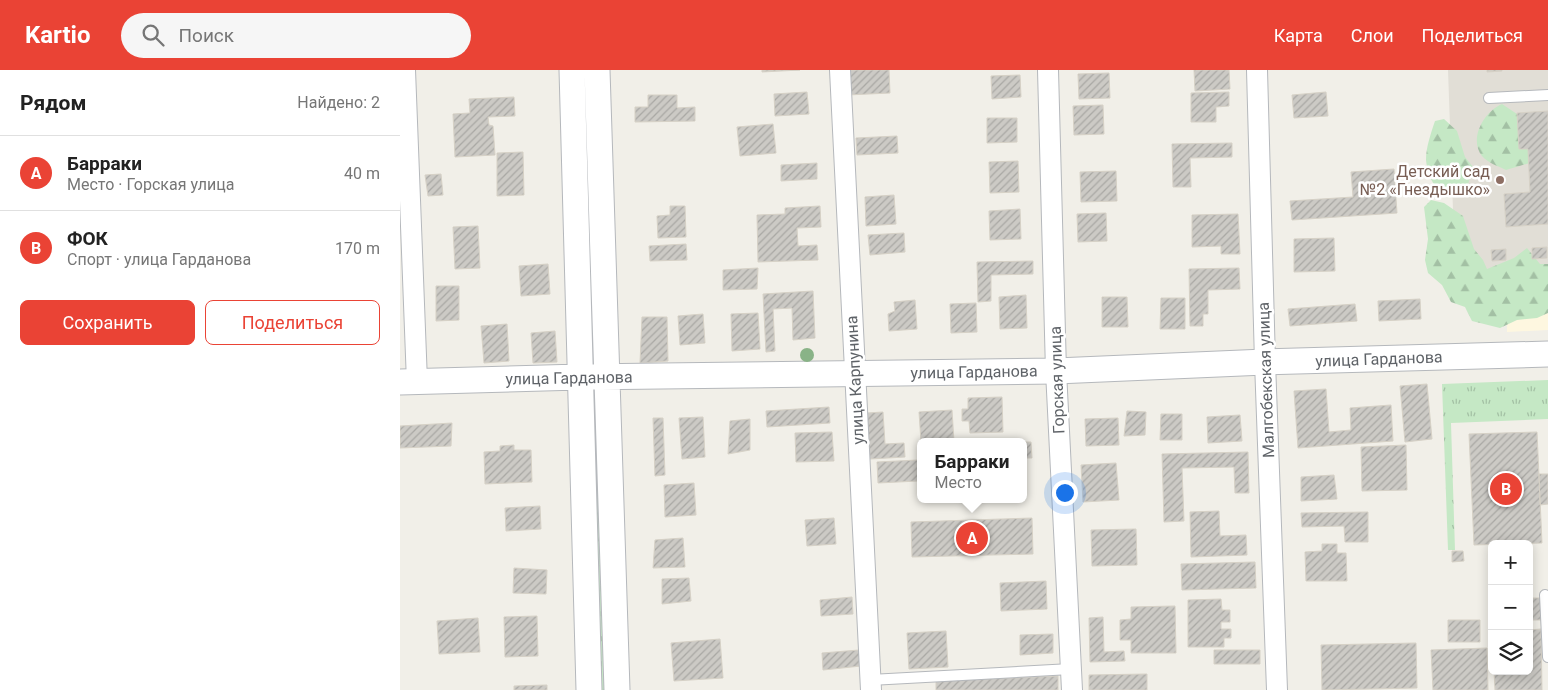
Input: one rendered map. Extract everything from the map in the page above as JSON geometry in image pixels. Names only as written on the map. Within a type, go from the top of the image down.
[{"type":"street","points":[[405,70],[408,382]]},
{"type":"street","points":[[572,70],[589,690]]},
{"type":"street","points":[[597,70],[616,690]]},
{"type":"street","name":"улица Карпунина","points":[[840,70],[870,685]]},
{"type":"street","name":"Горская улица","points":[[1048,70],[1056,371],[1072,690]]},
{"type":"street","name":"Малгобекская улица","points":[[1257,70],[1277,690]]},
{"type":"street","name":"улица Гарданова","points":[[408,382],[580,377],[1056,371],[1265,362],[1548,354]]},
{"type":"lane","points":[[1489,98],[1548,95]]},
{"type":"lane","points":[[1545,595],[1548,658]]},
{"type":"lane","points":[[870,685],[1071,669]]},
{"type":"shaded area","name":"Детский сад №2 «Гнездышко»","points":[[1448,70],[1548,70],[1548,290],[1456,294]]},
{"type":"shaded area","points":[[1548,313],[1548,330],[1507,332],[1507,315]]},
{"type":"green space","points":[[1502,104],[1523,118],[1533,162],[1506,170],[1482,156],[1478,149],[1477,141],[1480,126],[1490,113]]},
{"type":"green space","points":[[1444,119],[1457,131],[1465,157],[1473,167],[1467,188],[1460,196],[1452,196],[1440,191],[1432,181],[1427,167],[1427,150],[1435,121]]},
{"type":"green space","points":[[1431,200],[1444,203],[1463,216],[1474,249],[1483,260],[1487,269],[1514,258],[1527,248],[1540,264],[1548,264],[1548,313],[1537,318],[1517,320],[1500,328],[1472,321],[1465,307],[1451,302],[1442,285],[1428,273],[1425,260],[1428,239],[1424,207]]},
{"type":"green space","points":[[1548,380],[1548,419],[1451,423],[1455,550],[1448,550],[1442,384]]},
{"type":"green space","points":[[589,403],[597,403],[605,690],[598,690]]},
{"type":"building","points":[[762,70],[800,70],[762,72]]},
{"type":"building","points":[[846,70],[889,70],[890,93],[847,95]]},
{"type":"building","points":[[1194,70],[1229,70],[1230,89],[1195,91]]},
{"type":"building","points":[[1487,70],[1502,70],[1502,71],[1487,72]]},
{"type":"building","points":[[1109,73],[1110,98],[1079,99],[1078,74]]},
{"type":"building","points":[[1020,75],[1021,97],[992,99],[991,76]]},
{"type":"building","points":[[807,92],[809,114],[775,116],[774,94]]},
{"type":"building","points":[[1229,92],[1229,106],[1216,107],[1216,122],[1191,122],[1191,93]]},
{"type":"building","points":[[1326,92],[1328,116],[1294,118],[1292,95]]},
{"type":"building","points":[[648,95],[677,95],[677,108],[695,107],[695,121],[635,122],[635,107],[648,107]]},
{"type":"building","points":[[514,97],[515,116],[488,117],[489,125],[493,126],[495,155],[455,157],[453,114],[470,113],[469,99]]},
{"type":"building","points":[[1103,105],[1104,134],[1074,135],[1073,106]]},
{"type":"building","points":[[1548,111],[1548,224],[1506,227],[1504,194],[1530,192],[1528,149],[1519,149],[1517,113]]},
{"type":"building","points":[[987,118],[1017,118],[1017,142],[987,143]]},
{"type":"building","points":[[773,124],[776,153],[740,156],[737,127]]},
{"type":"building","points":[[897,136],[898,153],[857,155],[856,138]]},
{"type":"building","points":[[1232,143],[1232,157],[1190,158],[1191,187],[1173,187],[1172,144]]},
{"type":"building","points":[[523,152],[524,195],[497,196],[497,153]]},
{"type":"building","points":[[1018,161],[1019,192],[990,193],[989,162]]},
{"type":"building","points":[[817,163],[817,179],[781,181],[781,165]]},
{"type":"building","points":[[1394,169],[1397,213],[1292,220],[1290,201],[1353,197],[1351,172]]},
{"type":"building","points":[[1116,171],[1117,201],[1081,202],[1080,172]]},
{"type":"building","points":[[441,174],[443,195],[428,196],[425,175]]},
{"type":"building","points":[[894,195],[896,224],[866,226],[865,197]]},
{"type":"building","points":[[670,206],[685,206],[686,237],[658,238],[657,216],[670,215]]},
{"type":"building","points":[[820,206],[821,227],[797,228],[798,246],[817,245],[818,260],[758,262],[757,215],[785,214],[785,208]]},
{"type":"building","points":[[1020,209],[1021,239],[990,240],[989,211]]},
{"type":"building","points":[[1106,213],[1107,241],[1078,242],[1077,214]]},
{"type":"building","points":[[1238,214],[1240,254],[1221,254],[1221,246],[1192,247],[1192,215]]},
{"type":"building","points":[[478,226],[480,268],[455,269],[453,227]]},
{"type":"building","points":[[904,233],[905,252],[870,255],[868,235]]},
{"type":"building","points":[[1334,238],[1335,271],[1294,272],[1294,239]]},
{"type":"building","points":[[686,244],[687,260],[650,261],[649,246]]},
{"type":"building","points":[[1547,247],[1547,258],[1532,259],[1532,248]]},
{"type":"building","points":[[1506,249],[1506,260],[1492,261],[1491,250]]},
{"type":"building","points":[[1033,261],[1033,274],[991,275],[991,301],[978,302],[977,262]]},
{"type":"building","points":[[548,264],[550,294],[521,296],[519,266]]},
{"type":"building","points":[[758,268],[757,289],[723,290],[723,270]]},
{"type":"building","points":[[1239,268],[1240,289],[1208,290],[1208,314],[1203,314],[1203,326],[1190,326],[1189,269]]},
{"type":"building","points":[[436,286],[459,286],[459,320],[436,321]]},
{"type":"building","points":[[813,291],[815,338],[793,340],[792,308],[773,309],[775,351],[766,352],[763,294]]},
{"type":"building","points":[[1026,295],[1027,328],[1000,329],[999,297]]},
{"type":"building","points":[[1102,297],[1127,297],[1128,327],[1102,327]]},
{"type":"building","points":[[1161,298],[1185,298],[1185,329],[1160,329]]},
{"type":"building","points":[[1420,299],[1421,319],[1379,321],[1378,301]]},
{"type":"building","points":[[915,300],[917,329],[889,331],[888,314],[895,311],[894,302]]},
{"type":"building","points":[[976,303],[977,332],[951,333],[950,304]]},
{"type":"building","points":[[1355,304],[1357,321],[1290,326],[1288,309]]},
{"type":"building","points":[[758,313],[760,349],[732,351],[731,314]]},
{"type":"building","points":[[703,314],[705,343],[680,345],[678,316]]},
{"type":"building","points":[[642,317],[667,317],[668,361],[640,363]]},
{"type":"building","points":[[507,324],[509,361],[484,363],[481,326]]},
{"type":"building","points":[[555,331],[557,362],[533,363],[531,333]]},
{"type":"building","points":[[1427,384],[1432,439],[1405,442],[1400,386]]},
{"type":"building","points":[[1326,389],[1329,432],[1351,430],[1350,408],[1391,405],[1393,441],[1298,448],[1294,391]]},
{"type":"building","points":[[1002,397],[1003,432],[970,433],[969,421],[962,421],[962,409],[968,409],[968,398]]},
{"type":"building","points":[[829,407],[830,423],[767,427],[766,411]]},
{"type":"building","points":[[952,410],[954,438],[921,438],[919,412]]},
{"type":"building","points":[[1127,411],[1146,412],[1145,435],[1124,436]]},
{"type":"building","points":[[883,412],[885,444],[904,443],[905,457],[870,459],[867,413]]},
{"type":"building","points":[[1161,414],[1182,414],[1182,440],[1160,440]]},
{"type":"building","points":[[1240,415],[1242,441],[1208,443],[1207,417]]},
{"type":"building","points":[[703,417],[705,457],[682,459],[679,418]]},
{"type":"building","points":[[653,418],[663,418],[665,475],[655,476]]},
{"type":"building","points":[[1118,418],[1119,445],[1086,446],[1085,419]]},
{"type":"building","points":[[750,419],[750,450],[728,454],[730,421]]},
{"type":"building","points":[[452,423],[451,446],[400,448],[400,426]]},
{"type":"building","points":[[832,432],[834,461],[796,462],[795,433]]},
{"type":"building","points":[[1537,432],[1542,543],[1533,543],[1533,540],[1488,540],[1488,545],[1474,545],[1469,434]]},
{"type":"building","points":[[1027,442],[1031,442],[1032,458],[1027,458]]},
{"type":"building","points":[[514,445],[514,450],[531,450],[532,482],[485,484],[484,452],[500,451],[500,446]]},
{"type":"building","points":[[1406,445],[1407,490],[1362,491],[1361,447]]},
{"type":"building","points":[[1248,452],[1249,493],[1235,493],[1234,467],[1182,468],[1184,521],[1164,522],[1162,454]]},
{"type":"building","points":[[917,460],[917,481],[878,483],[877,462]]},
{"type":"building","points":[[1116,463],[1119,500],[1083,502],[1081,465]]},
{"type":"building","points":[[1539,474],[1548,474],[1548,504],[1540,505]]},
{"type":"building","points":[[1334,475],[1337,499],[1301,501],[1301,477]]},
{"type":"building","points":[[694,483],[696,515],[665,517],[664,485]]},
{"type":"building","points":[[540,506],[541,529],[506,531],[505,508]]},
{"type":"building","points":[[1219,511],[1220,536],[1246,535],[1247,555],[1191,557],[1190,512]]},
{"type":"building","points":[[1368,512],[1368,542],[1345,542],[1344,526],[1302,527],[1301,513]]},
{"type":"building","points":[[834,518],[836,544],[807,546],[805,520]]},
{"type":"building","points":[[1032,518],[1033,554],[912,557],[911,522]]},
{"type":"building","points":[[1136,529],[1137,565],[1092,566],[1091,530]]},
{"type":"building","points":[[683,538],[685,567],[653,568],[655,540]]},
{"type":"building","points":[[1322,544],[1337,544],[1337,553],[1346,553],[1347,581],[1306,581],[1305,552],[1322,551]]},
{"type":"building","points":[[1452,551],[1463,551],[1464,561],[1452,562]]},
{"type":"building","points":[[1255,562],[1256,588],[1182,590],[1181,564]]},
{"type":"building","points":[[514,568],[547,570],[546,594],[513,593]]},
{"type":"building","points":[[689,578],[691,601],[662,604],[662,579]]},
{"type":"building","points":[[1046,581],[1047,609],[1001,611],[1000,583]]},
{"type":"building","points":[[852,597],[853,614],[821,616],[820,600]]},
{"type":"building","points":[[1533,598],[1540,598],[1541,620],[1533,620]]},
{"type":"building","points":[[1221,599],[1222,610],[1230,610],[1230,622],[1221,622],[1221,629],[1231,629],[1231,638],[1224,638],[1224,647],[1188,647],[1188,600]]},
{"type":"building","points":[[1175,606],[1176,653],[1131,653],[1131,640],[1120,640],[1120,620],[1131,619],[1131,607]]},
{"type":"building","points":[[537,616],[538,656],[505,657],[504,617]]},
{"type":"building","points":[[1103,617],[1104,652],[1124,651],[1125,661],[1090,662],[1089,618]]},
{"type":"building","points":[[478,618],[480,652],[439,654],[437,621]]},
{"type":"building","points":[[1448,620],[1480,620],[1480,642],[1448,642]]},
{"type":"building","points":[[1541,629],[1542,690],[1495,690],[1494,675],[1533,675],[1533,630]]},
{"type":"building","points":[[946,631],[948,667],[909,669],[907,633]]},
{"type":"building","points":[[1053,634],[1053,653],[1020,655],[1020,635]]},
{"type":"building","points":[[720,639],[723,678],[674,681],[671,643]]},
{"type":"building","points":[[1416,643],[1417,688],[1322,690],[1321,645]]},
{"type":"building","points":[[1487,648],[1488,690],[1433,690],[1431,650]]},
{"type":"building","points":[[859,650],[861,666],[823,670],[822,653]]},
{"type":"building","points":[[1214,650],[1260,650],[1260,664],[1214,664]]},
{"type":"building","points":[[1147,674],[1147,690],[1089,690],[1089,675]]},
{"type":"building","points":[[1058,676],[1058,690],[936,690],[936,681]]},
{"type":"building","points":[[547,685],[547,690],[514,690],[514,686]]},
{"type":"place","name":"Детский сад №2 «Гнездышко»","points":[[1500,180]]},
{"type":"place","name":"ФОК","points":[[1506,489]]},
{"type":"place","name":"Барраки","points":[[972,538]]}]
